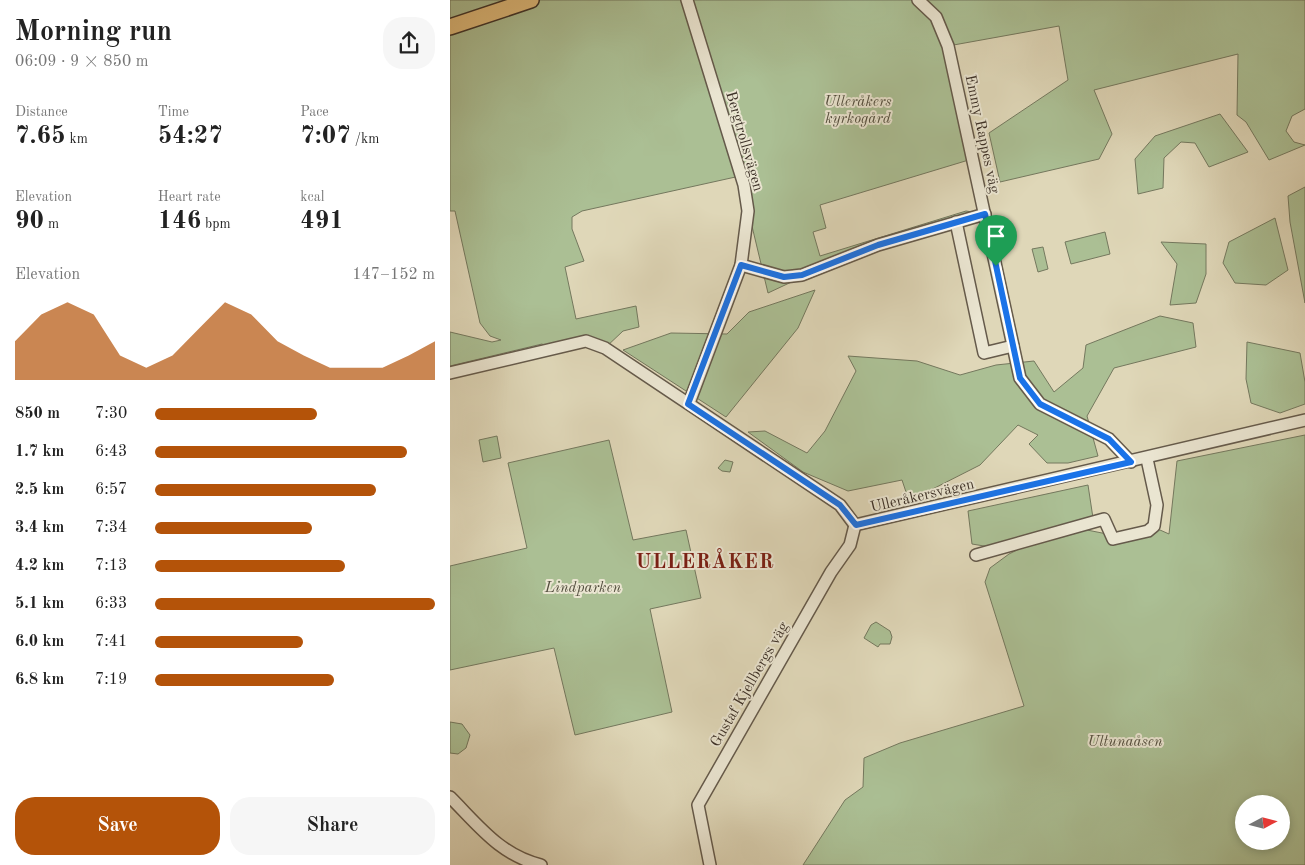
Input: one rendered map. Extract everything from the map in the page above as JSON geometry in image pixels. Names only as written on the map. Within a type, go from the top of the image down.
[{"type":"main road","points":[[450,27],[531,0]]},
{"type":"street","name":"Bergtrollsvägen","points":[[687,0],[744,185],[748,211],[741,265],[688,404]]},
{"type":"street","name":"Emmy Rappes väg","points":[[918,0],[936,17],[948,46],[1020,378],[1040,404],[1109,439],[1131,462]]},
{"type":"street","points":[[741,265],[784,277],[802,275],[878,245],[985,214]]},
{"type":"street","points":[[956,222],[984,353],[1013,346]]},
{"type":"street","name":"Ulleråkersvägen","points":[[450,374],[586,341],[605,348],[840,505],[856,525],[1147,459],[1305,420]]},
{"type":"street","points":[[976,555],[1104,519],[1113,539],[1148,531],[1154,526],[1157,505],[1147,459]]},
{"type":"street","name":"Gustaf Kjellbergs väg","points":[[710,865],[698,805],[831,572],[850,545],[856,525]]},
{"type":"street","points":[[450,796],[502,848],[526,861],[541,865]]},
{"type":"green space","name":"Ulleråkers kyrkogård","points":[[450,0],[1305,0],[1305,109],[1292,116],[1286,131],[1294,142],[1305,145],[1269,160],[1246,122],[1237,115],[1238,54],[1094,90],[1112,134],[1099,159],[1000,182],[989,133],[1068,80],[1059,26],[948,46],[972,159],[820,205],[826,228],[813,232],[820,256],[966,211],[985,214],[817,270],[768,293],[740,176],[582,211],[572,217],[572,229],[584,261],[565,267],[576,319],[636,306],[639,327],[623,331],[605,348],[586,341],[551,349],[542,344],[450,366],[450,332],[492,342],[501,340],[490,336],[480,323],[455,211],[450,211]]},
{"type":"green space","points":[[1220,114],[1248,152],[1209,167],[1195,143],[1181,142],[1164,158],[1163,188],[1138,194],[1135,159],[1155,136]]},
{"type":"green space","points":[[1305,187],[1305,303],[1290,222],[1288,196]]},
{"type":"green space","points":[[1275,218],[1288,270],[1266,285],[1235,283],[1223,263],[1229,242]]},
{"type":"green space","points":[[1105,232],[1110,254],[1071,264],[1065,242]]},
{"type":"green space","points":[[1161,242],[1206,244],[1206,274],[1196,303],[1170,305],[1177,264]]},
{"type":"green space","points":[[1043,247],[1048,269],[1038,272],[1032,249]]},
{"type":"green space","points":[[815,290],[798,328],[726,417],[623,350],[671,333],[727,334],[749,312]]},
{"type":"green space","points":[[1160,316],[1193,323],[1196,347],[1114,368],[1087,416],[1098,456],[1068,463],[1047,463],[1029,444],[1038,435],[1018,425],[980,465],[909,501],[902,480],[848,491],[803,472],[748,432],[765,431],[807,453],[825,431],[856,371],[848,356],[917,361],[960,375],[996,365],[1034,361],[1054,392],[1083,368],[1086,345]]},
{"type":"green space","points":[[1247,342],[1300,353],[1305,382],[1305,404],[1280,413],[1251,403],[1246,379]]},
{"type":"green space","name":"Ultunaåsen","points":[[1305,435],[1305,865],[803,865],[845,800],[863,787],[864,758],[900,743],[1024,706],[985,582],[990,568],[1009,554],[1037,540],[1082,529],[1122,537],[1160,530],[1169,534],[1177,461]]},
{"type":"green space","points":[[497,436],[501,458],[483,462],[479,440]]},
{"type":"green space","name":"Lindparken","points":[[609,440],[633,540],[686,530],[701,598],[650,609],[672,712],[575,735],[554,648],[450,670],[450,566],[527,548],[508,463]]},
{"type":"green space","points":[[725,460],[733,462],[730,472],[722,471],[718,468]]},
{"type":"green space","points":[[1088,485],[1093,518],[990,547],[972,544],[968,511]]},
{"type":"green space","points":[[876,622],[890,631],[892,637],[890,644],[880,644],[878,647],[864,638],[871,625]]},
{"type":"green space","points":[[450,722],[462,724],[470,735],[466,748],[458,754],[450,753]]},
{"type":"district","name":"ULLERÅKER","points":[[705,561]]},
{"type":"route","points":[[985,214],[996,266],[1020,378],[1040,404],[1109,439],[1131,462],[856,525],[840,505],[688,404],[741,265],[784,277],[802,275],[878,245],[985,214]]}]
